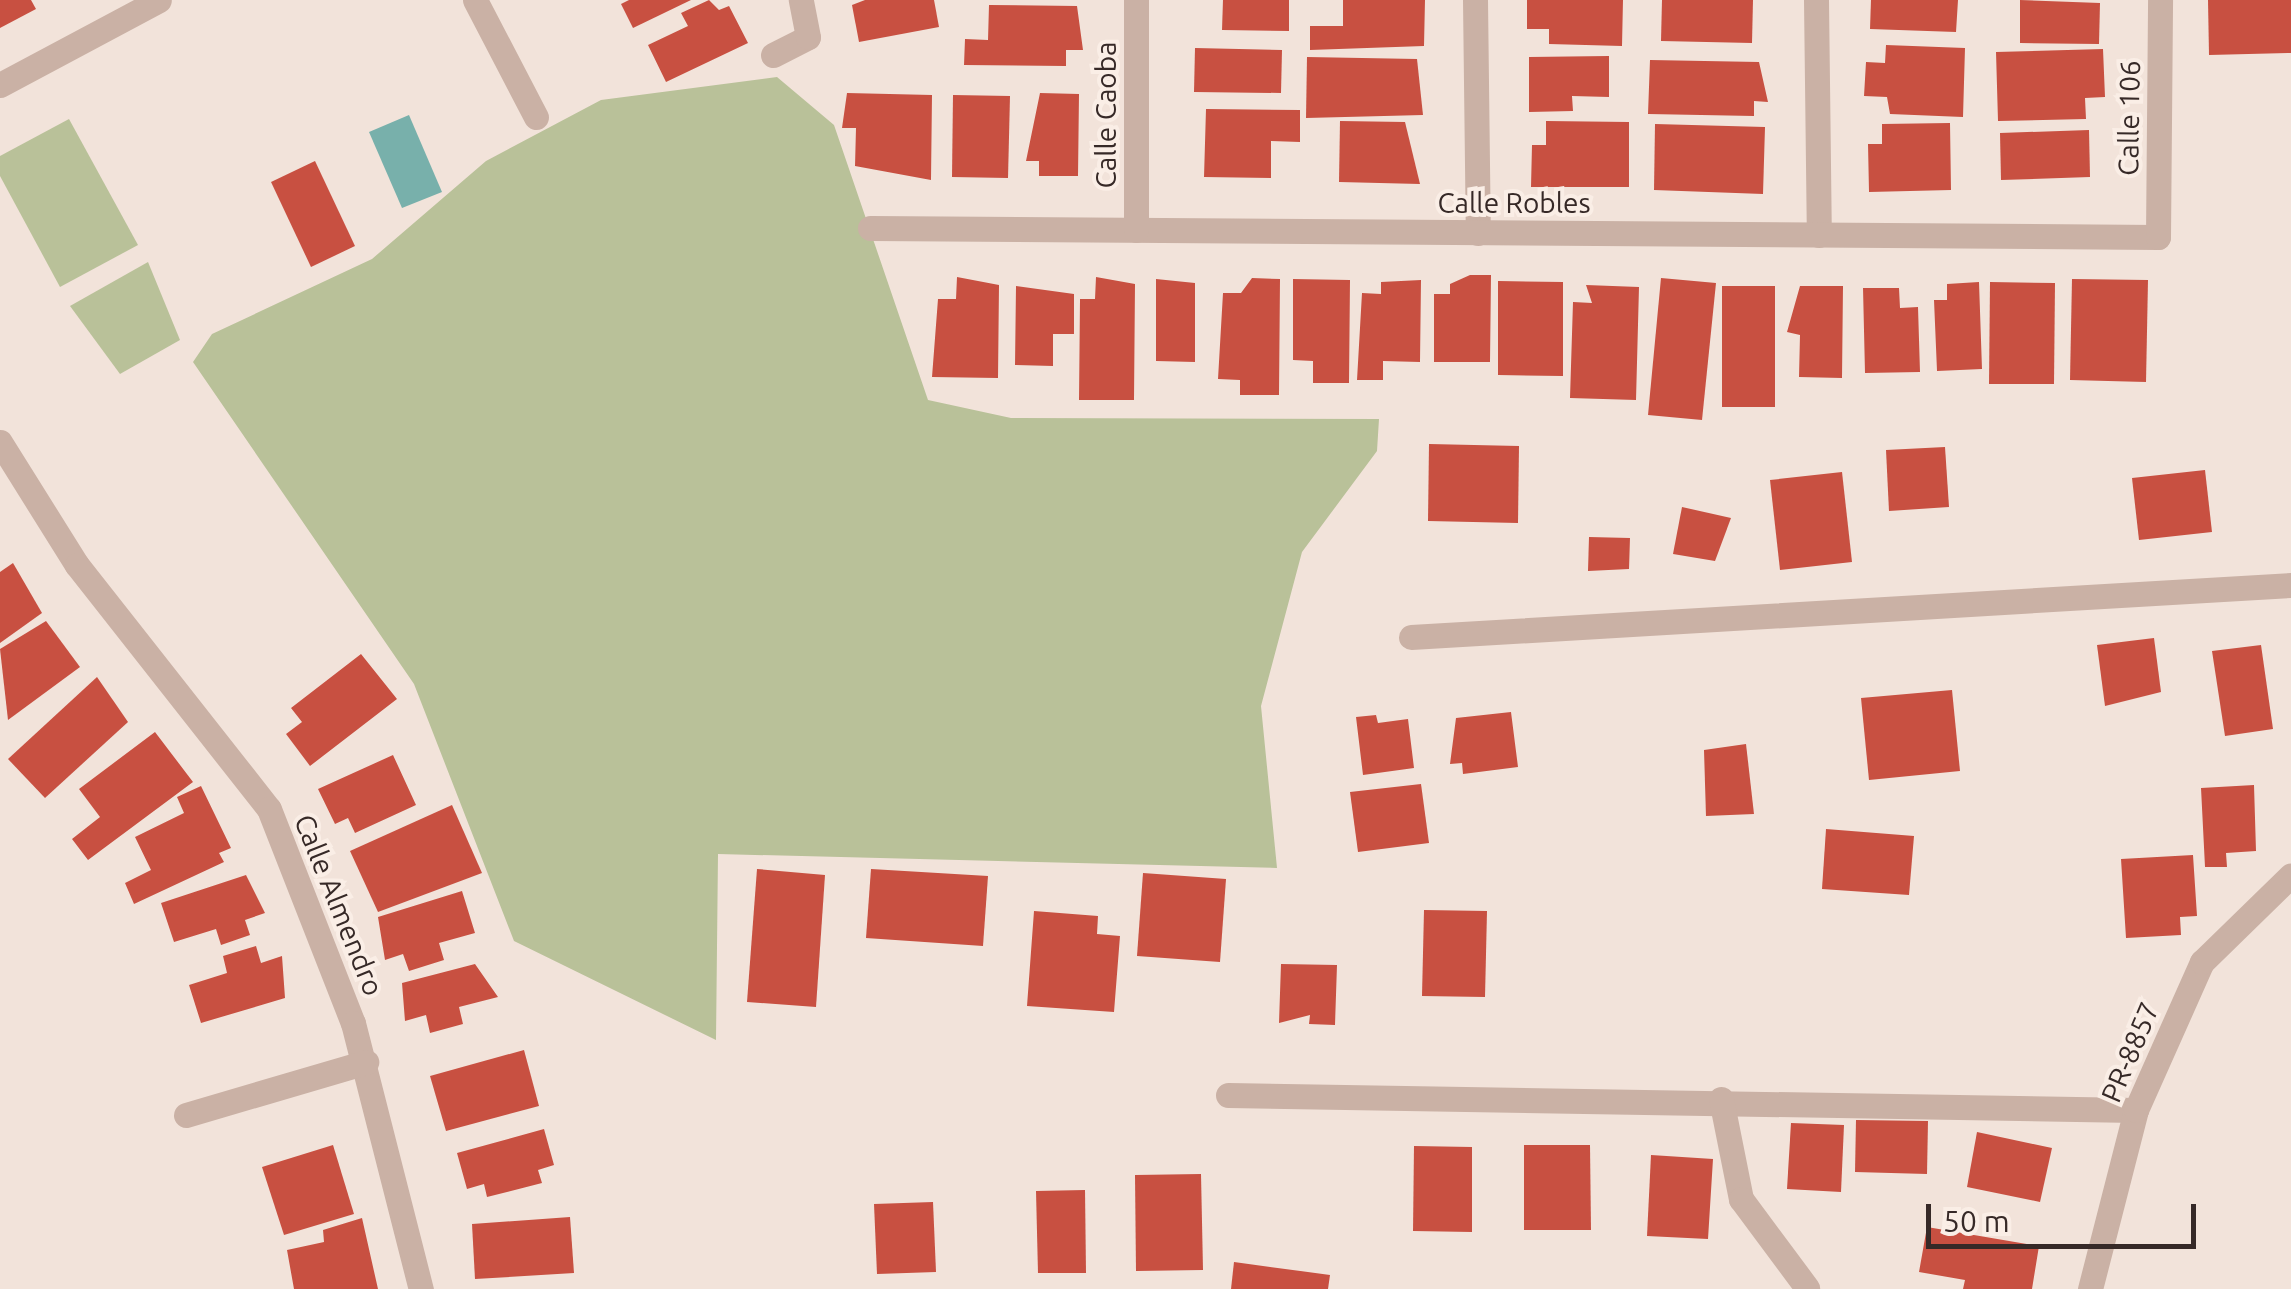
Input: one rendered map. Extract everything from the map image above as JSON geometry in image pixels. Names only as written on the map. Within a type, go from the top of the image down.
[{"type":"street","points":[[0,86],[160,0]]},
{"type":"street","points":[[475,0],[536,117]]},
{"type":"street","points":[[774,54],[808,37],[801,0]]},
{"type":"street","name":"Calle Caoba","points":[[1136,0],[1136,230]]},
{"type":"street","points":[[1475,0],[1478,233]]},
{"type":"street","points":[[1816,0],[1819,235]]},
{"type":"street","name":"Calle 106","points":[[2158,237],[2160,0]]},
{"type":"street","name":"Calle Robles","points":[[870,228],[2158,237]]},
{"type":"street","name":"Calle Almendro","points":[[0,442],[77,565],[269,810],[366,1062],[421,1289]]},
{"type":"street","points":[[1411,637],[2291,585]]},
{"type":"street","name":"PR-8857","points":[[2090,1289],[2136,1110],[2202,962],[2291,875]]},
{"type":"street","points":[[186,1115],[366,1062]]},
{"type":"street","points":[[1228,1095],[1722,1099],[2136,1110]]},
{"type":"street","points":[[1722,1099],[1741,1199],[1807,1288]]},
{"type":"green space","points":[[777,77],[834,125],[928,400],[1011,418],[1379,419],[1377,451],[1302,552],[1261,706],[1277,868],[718,854],[716,1040],[514,941],[414,684],[193,362],[212,334],[372,259],[486,161],[601,100]]},
{"type":"green space","points":[[69,119],[138,245],[60,287],[0,176],[0,156]]},
{"type":"green space","points":[[148,262],[180,340],[120,374],[70,306]]},
{"type":"water","points":[[409,115],[442,192],[402,208],[369,132]]},
{"type":"building","points":[[0,0],[31,0],[36,9],[0,28]]},
{"type":"building","points":[[629,0],[691,0],[633,28],[621,4]]},
{"type":"building","points":[[709,0],[719,10],[729,6],[748,43],[666,82],[648,45],[688,26],[681,13]]},
{"type":"building","points":[[865,0],[934,0],[939,27],[859,42],[852,5]]},
{"type":"building","points":[[1223,0],[1289,0],[1289,31],[1222,30]]},
{"type":"building","points":[[1343,0],[1425,0],[1424,46],[1310,50],[1310,26],[1343,26]]},
{"type":"building","points":[[1527,0],[1623,0],[1622,46],[1549,44],[1549,29],[1527,29]]},
{"type":"building","points":[[1662,0],[1753,0],[1752,43],[1661,41]]},
{"type":"building","points":[[1871,0],[1958,0],[1956,32],[1870,29]]},
{"type":"building","points":[[2020,0],[2100,3],[2099,44],[2020,43]]},
{"type":"building","points":[[2208,0],[2291,0],[2291,53],[2209,55]]},
{"type":"building","points":[[989,5],[1077,6],[1083,50],[1066,50],[1066,66],[964,65],[965,39],[988,40]]},
{"type":"building","points":[[1886,45],[1965,48],[1963,117],[1890,114],[1887,97],[1864,96],[1866,62],[1885,63]]},
{"type":"building","points":[[1195,48],[1282,50],[1281,93],[1194,92]]},
{"type":"building","points":[[2103,49],[2105,97],[2085,98],[2086,119],[1998,121],[1996,52]]},
{"type":"building","points":[[1609,56],[1609,97],[1572,96],[1573,111],[1529,112],[1529,57]]},
{"type":"building","points":[[1307,57],[1417,59],[1423,115],[1306,118]]},
{"type":"building","points":[[1650,60],[1759,62],[1768,102],[1754,101],[1754,116],[1648,114]]},
{"type":"building","points":[[847,93],[932,95],[931,180],[855,166],[856,128],[842,128]]},
{"type":"building","points":[[1040,93],[1079,94],[1078,176],[1039,176],[1039,161],[1026,161]]},
{"type":"building","points":[[953,95],[1010,96],[1008,178],[952,177]]},
{"type":"building","points":[[1206,109],[1300,110],[1300,142],[1271,141],[1271,178],[1204,177]]},
{"type":"building","points":[[1340,121],[1405,122],[1420,184],[1339,182]]},
{"type":"building","points":[[1546,121],[1629,122],[1629,187],[1531,187],[1532,145],[1546,145]]},
{"type":"building","points":[[1950,123],[1951,190],[1869,192],[1868,144],[1882,144],[1882,124]]},
{"type":"building","points":[[1655,124],[1765,127],[1763,194],[1654,190]]},
{"type":"building","points":[[2089,130],[2090,177],[2001,180],[2000,133]]},
{"type":"building","points":[[315,161],[355,246],[311,267],[271,182]]},
{"type":"building","points":[[1470,275],[1491,275],[1490,362],[1434,362],[1434,294],[1450,294],[1450,284]]},
{"type":"building","points":[[957,277],[999,285],[998,378],[932,377],[938,299],[956,299]]},
{"type":"building","points":[[1096,277],[1135,284],[1134,400],[1079,400],[1080,299],[1095,299]]},
{"type":"building","points":[[1252,278],[1280,279],[1279,395],[1240,395],[1240,380],[1218,379],[1223,293],[1241,293]]},
{"type":"building","points":[[1661,278],[1716,283],[1702,420],[1648,415]]},
{"type":"building","points":[[1156,279],[1195,283],[1195,362],[1156,361]]},
{"type":"building","points":[[1293,279],[1350,280],[1349,383],[1313,383],[1313,361],[1293,360]]},
{"type":"building","points":[[2072,279],[2148,280],[2146,382],[2070,380]]},
{"type":"building","points":[[1421,280],[1420,362],[1383,361],[1383,380],[1357,380],[1362,293],[1381,294],[1381,282]]},
{"type":"building","points":[[1498,281],[1563,282],[1563,376],[1498,375]]},
{"type":"building","points":[[1979,282],[1982,369],[1937,371],[1934,300],[1947,300],[1947,284]]},
{"type":"building","points":[[1990,282],[2055,283],[2054,384],[1989,384]]},
{"type":"building","points":[[1586,285],[1639,287],[1636,400],[1570,398],[1573,302],[1592,303]]},
{"type":"building","points":[[1016,286],[1074,294],[1074,334],[1053,334],[1053,366],[1015,365]]},
{"type":"building","points":[[1722,286],[1775,286],[1775,407],[1722,407]]},
{"type":"building","points":[[1800,286],[1843,286],[1842,378],[1799,377],[1800,335],[1787,332]]},
{"type":"building","points":[[1863,288],[1899,288],[1900,308],[1918,307],[1920,372],[1865,373]]},
{"type":"building","points":[[1429,444],[1519,446],[1518,523],[1428,521]]},
{"type":"building","points":[[1945,447],[1949,507],[1889,511],[1886,450]]},
{"type":"building","points":[[2205,470],[2212,532],[2139,540],[2132,478]]},
{"type":"building","points":[[1842,472],[1852,562],[1780,570],[1770,480]]},
{"type":"building","points":[[1682,507],[1731,518],[1715,561],[1673,554]]},
{"type":"building","points":[[1589,537],[1630,538],[1629,569],[1588,571]]},
{"type":"building","points":[[13,563],[42,613],[0,643],[0,572]]},
{"type":"building","points":[[46,621],[80,667],[8,720],[0,649]]},
{"type":"building","points":[[2154,638],[2161,692],[2105,706],[2097,645]]},
{"type":"building","points":[[2261,645],[2273,729],[2225,736],[2212,651]]},
{"type":"building","points":[[361,654],[397,699],[310,766],[286,734],[302,722],[291,708]]},
{"type":"building","points":[[97,677],[128,722],[45,798],[8,759]]},
{"type":"building","points":[[1952,690],[1960,771],[1869,780],[1861,698]]},
{"type":"building","points":[[1511,712],[1518,767],[1463,774],[1462,763],[1450,764],[1456,718]]},
{"type":"building","points":[[1376,715],[1378,723],[1408,719],[1414,768],[1363,775],[1356,717]]},
{"type":"building","points":[[155,732],[193,782],[88,860],[72,839],[100,817],[79,789]]},
{"type":"building","points":[[1746,744],[1754,814],[1706,816],[1704,750]]},
{"type":"building","points":[[393,755],[416,805],[355,833],[348,818],[335,824],[318,789]]},
{"type":"building","points":[[1421,784],[1429,843],[1358,852],[1350,792]]},
{"type":"building","points":[[2254,785],[2256,851],[2226,853],[2227,867],[2205,867],[2201,788]]},
{"type":"building","points":[[201,786],[231,848],[219,853],[224,862],[134,904],[125,883],[151,870],[135,837],[184,813],[177,797]]},
{"type":"building","points":[[452,805],[482,873],[378,912],[350,851]]},
{"type":"building","points":[[1826,829],[1914,836],[1909,895],[1822,889]]},
{"type":"building","points":[[2193,855],[2197,916],[2180,917],[2181,935],[2126,938],[2121,859]]},
{"type":"building","points":[[757,869],[825,875],[816,1007],[747,1002]]},
{"type":"building","points":[[871,869],[988,876],[983,946],[866,938]]},
{"type":"building","points":[[1143,873],[1226,879],[1220,962],[1137,956]]},
{"type":"building","points":[[246,875],[265,913],[245,920],[250,935],[221,945],[216,929],[174,942],[161,903]]},
{"type":"building","points":[[462,891],[475,933],[439,943],[444,960],[409,971],[403,954],[385,960],[378,917]]},
{"type":"building","points":[[1424,910],[1487,911],[1485,997],[1422,996]]},
{"type":"building","points":[[1034,911],[1098,916],[1097,934],[1120,936],[1114,1012],[1027,1006]]},
{"type":"building","points":[[256,946],[261,963],[282,956],[285,998],[201,1023],[189,985],[227,973],[223,956]]},
{"type":"building","points":[[475,964],[498,997],[459,1007],[463,1024],[430,1033],[426,1015],[405,1021],[402,983]]},
{"type":"building","points":[[1281,964],[1337,965],[1335,1025],[1309,1024],[1310,1015],[1279,1023]]},
{"type":"building","points":[[524,1050],[539,1106],[446,1131],[430,1076]]},
{"type":"building","points":[[1856,1120],[1928,1121],[1927,1174],[1855,1172]]},
{"type":"building","points":[[1791,1123],[1844,1125],[1841,1192],[1787,1189]]},
{"type":"building","points":[[544,1129],[554,1165],[538,1170],[542,1183],[487,1197],[484,1184],[467,1189],[457,1153]]},
{"type":"building","points":[[1977,1132],[2052,1148],[2040,1202],[1967,1187]]},
{"type":"building","points":[[333,1145],[354,1214],[284,1235],[262,1167]]},
{"type":"building","points":[[1524,1145],[1590,1145],[1591,1230],[1524,1230]]},
{"type":"building","points":[[1414,1146],[1472,1147],[1472,1232],[1413,1231]]},
{"type":"building","points":[[1651,1155],[1713,1159],[1708,1239],[1647,1236]]},
{"type":"building","points":[[1201,1174],[1203,1270],[1136,1271],[1135,1175]]},
{"type":"building","points":[[1085,1190],[1086,1273],[1038,1273],[1036,1191]]},
{"type":"building","points":[[933,1202],[936,1272],[877,1274],[874,1204]]},
{"type":"building","points":[[570,1217],[574,1273],[475,1279],[472,1224]]},
{"type":"building","points":[[362,1218],[378,1289],[294,1289],[287,1250],[324,1242],[323,1230]]},
{"type":"building","points":[[1927,1227],[2039,1246],[2032,1289],[1963,1289],[1965,1280],[1919,1272]]},
{"type":"building","points":[[1234,1262],[1330,1275],[1328,1289],[1231,1289]]}]
